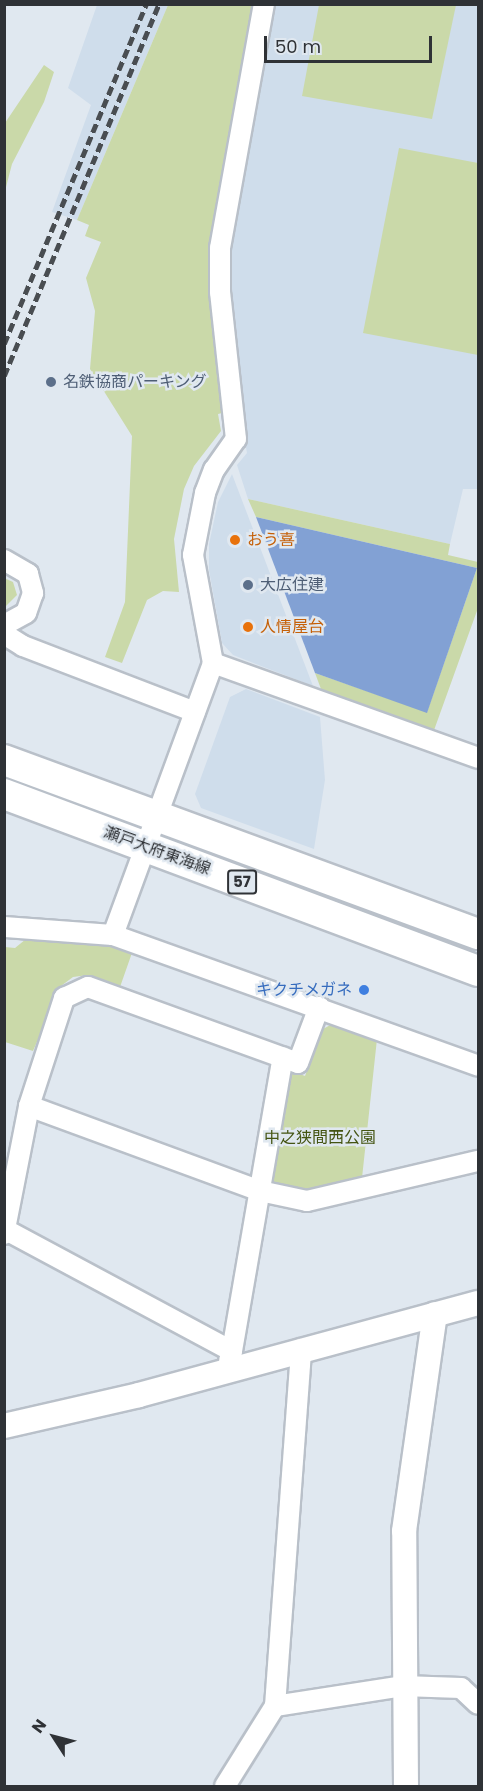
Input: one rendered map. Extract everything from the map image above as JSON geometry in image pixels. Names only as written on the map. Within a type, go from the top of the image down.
[{"type":"main road","name":"瀬戸大府東海線","points":[[4,760],[478,934]]},
{"type":"main road","name":"瀬戸大府東海線","points":[[4,794],[478,971]]},
{"type":"street","points":[[113,935],[213,663],[193,555],[205,493],[214,470],[236,439],[220,292],[220,248],[264,4]]},
{"type":"street","points":[[4,560],[28,574],[33,593],[26,613],[4,625]]},
{"type":"street","points":[[4,634],[23,646],[195,712]]},
{"type":"street","points":[[213,663],[478,758]]},
{"type":"street","points":[[4,927],[113,935],[319,1007],[478,1066]]},
{"type":"street","points":[[230,1360],[5,1232],[29,1106],[64,998],[88,987],[298,1063],[319,1007]]},
{"type":"street","points":[[230,1360],[283,1057]]},
{"type":"street","points":[[29,1106],[260,1191],[307,1201],[478,1161]]},
{"type":"street","points":[[4,1426],[230,1360],[301,1349],[478,1303]]},
{"type":"street","points":[[406,1786],[402,1686],[404,1531],[435,1314]]},
{"type":"street","points":[[225,1786],[275,1706],[301,1349]]},
{"type":"street","points":[[275,1706],[402,1686],[462,1688],[478,1704]]},
{"type":"shaded area","points":[[97,5],[168,5],[77,220],[52,212],[91,105],[68,88]]},
{"type":"shaded area","points":[[271,5],[478,5],[478,489],[463,489],[450,544],[248,499],[237,465],[247,453],[238,401],[225,262]]},
{"type":"shaded area","points":[[232,474],[313,686],[233,655],[222,643],[209,570],[209,544],[218,502]]},
{"type":"shaded area","points":[[246,689],[320,717],[325,780],[314,849],[201,808],[195,794],[230,697]]},
{"type":"green space","points":[[168,5],[256,5],[214,237],[226,412],[218,414],[221,431],[194,466],[184,489],[174,539],[179,592],[163,591],[147,600],[122,663],[105,657],[125,602],[132,436],[90,369],[95,311],[86,278],[101,242],[85,236],[89,225],[77,220]]},
{"type":"green space","points":[[319,5],[456,5],[432,119],[302,96]]},
{"type":"green space","points":[[44,65],[54,72],[44,102],[12,164],[5,191],[5,123]]},
{"type":"green space","points":[[399,148],[478,163],[478,355],[363,333]]},
{"type":"green space","points":[[248,499],[450,544],[448,555],[478,562],[478,608],[433,733],[321,689],[315,673],[427,712],[477,568],[256,517]]},
{"type":"green space","points":[[4,578],[13,582],[17,595],[5,607]]},
{"type":"green space","points":[[31,935],[109,943],[133,950],[120,987],[88,975],[73,977],[61,986],[33,1051],[5,1042],[5,947],[15,948]]},
{"type":"green space","name":"中之狭間西公園","points":[[334,1023],[377,1039],[362,1178],[308,1189],[265,1182],[286,1069],[305,1076],[323,1029]]},
{"type":"water","points":[[256,517],[477,568],[427,713],[315,673]]},
{"type":"railway","points":[[4,344],[146,4]]},
{"type":"railway","points":[[4,376],[159,4]]},
{"type":"place","name":"名鉄協商パーキング","points":[[51,382]]},
{"type":"place","name":"おう喜","points":[[235,540]]},
{"type":"place","name":"大広住建","points":[[248,585]]},
{"type":"place","name":"人情屋台","points":[[248,627]]},
{"type":"place","name":"キクチメガネ","points":[[364,990]]}]
